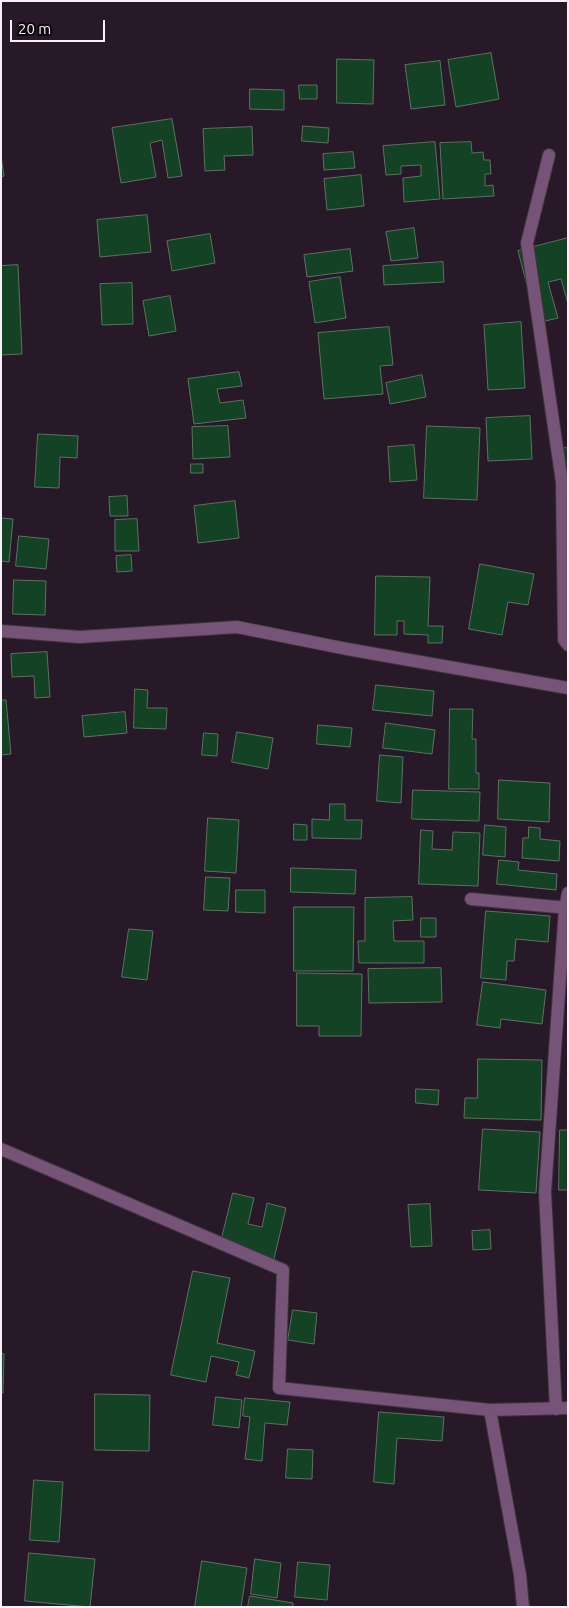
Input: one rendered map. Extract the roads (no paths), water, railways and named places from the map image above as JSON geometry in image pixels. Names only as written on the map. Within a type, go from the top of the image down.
[{"type":"street","points":[[549,155],[527,243],[565,482],[564,640],[568,644]]},
{"type":"street","points":[[1,631],[80,637],[237,627],[347,649],[568,688]]},
{"type":"street","points":[[1,1149],[283,1270],[279,1388],[490,1410],[562,1408],[545,1192],[568,893]]},
{"type":"street","points":[[471,899],[566,908]]},
{"type":"street","points":[[490,1410],[520,1575],[523,1607]]}]
